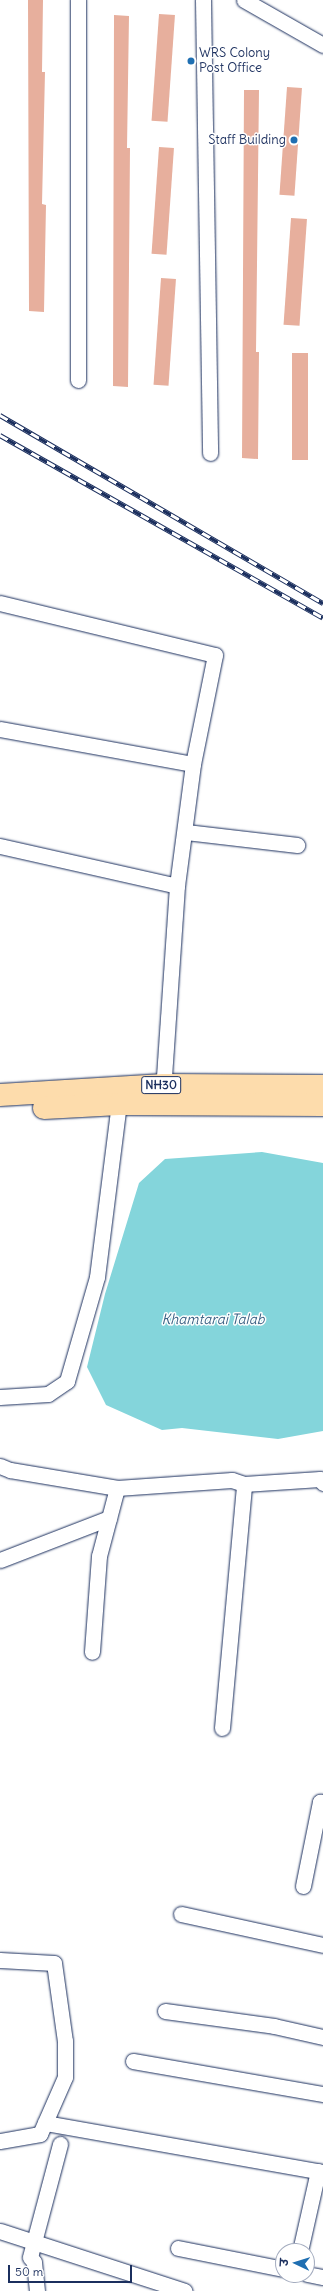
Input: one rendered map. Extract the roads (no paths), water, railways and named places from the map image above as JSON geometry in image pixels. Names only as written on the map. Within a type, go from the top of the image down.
[{"type":"main road","name":"NH30","points":[[0,1095],[163,1095],[323,1086]]},
{"type":"main road","name":"NH30","points":[[0,1110],[119,1104],[163,1095],[323,1105]]},
{"type":"street","points":[[78,0],[78,380]]},
{"type":"street","points":[[203,0],[210,453]]},
{"type":"street","points":[[244,0],[323,45]]},
{"type":"street","points":[[0,603],[215,655],[193,764],[186,832],[177,886],[163,1095]]},
{"type":"street","points":[[0,729],[193,764]]},
{"type":"street","points":[[186,832],[297,845]]},
{"type":"street","points":[[0,846],[177,886]]},
{"type":"street","points":[[0,1397],[48,1394],[67,1381],[97,1277],[119,1104]]},
{"type":"street","points":[[0,1466],[10,1470],[117,1488],[232,1480],[244,1484],[320,1480],[323,1482]]},
{"type":"street","points":[[222,1728],[244,1484]]},
{"type":"street","points":[[92,1652],[99,1556],[117,1488]]},
{"type":"street","points":[[0,1560],[109,1518]]},
{"type":"street","points":[[303,1886],[320,1802],[323,1802]]},
{"type":"street","points":[[181,1914],[323,1945]]},
{"type":"street","points":[[0,1960],[54,1963],[65,2041],[65,2077],[40,2134],[0,2141]]},
{"type":"street","points":[[165,2011],[274,2026],[323,2037]]},
{"type":"street","points":[[133,2061],[323,2094]]},
{"type":"street","points":[[45,2123],[320,2172],[302,2243]]},
{"type":"street","points":[[37,2291],[34,2262],[30,2257],[60,2144]]},
{"type":"street","points":[[0,2231],[185,2291]]},
{"type":"street","points":[[178,2248],[275,2267]]},
{"type":"water","name":"Khamtarai Talab","points":[[262,1152],[323,1163],[323,1431],[278,1439],[182,1428],[162,1430],[106,1405],[87,1367],[105,1294],[139,1183],[165,1159]]},
{"type":"railway","points":[[0,415],[323,603]]},
{"type":"railway","points":[[0,435],[323,618]]},
{"type":"place","name":"WRS Colony Post Office","points":[[191,61]]},
{"type":"place","name":"Staff Building","points":[[294,140]]}]
